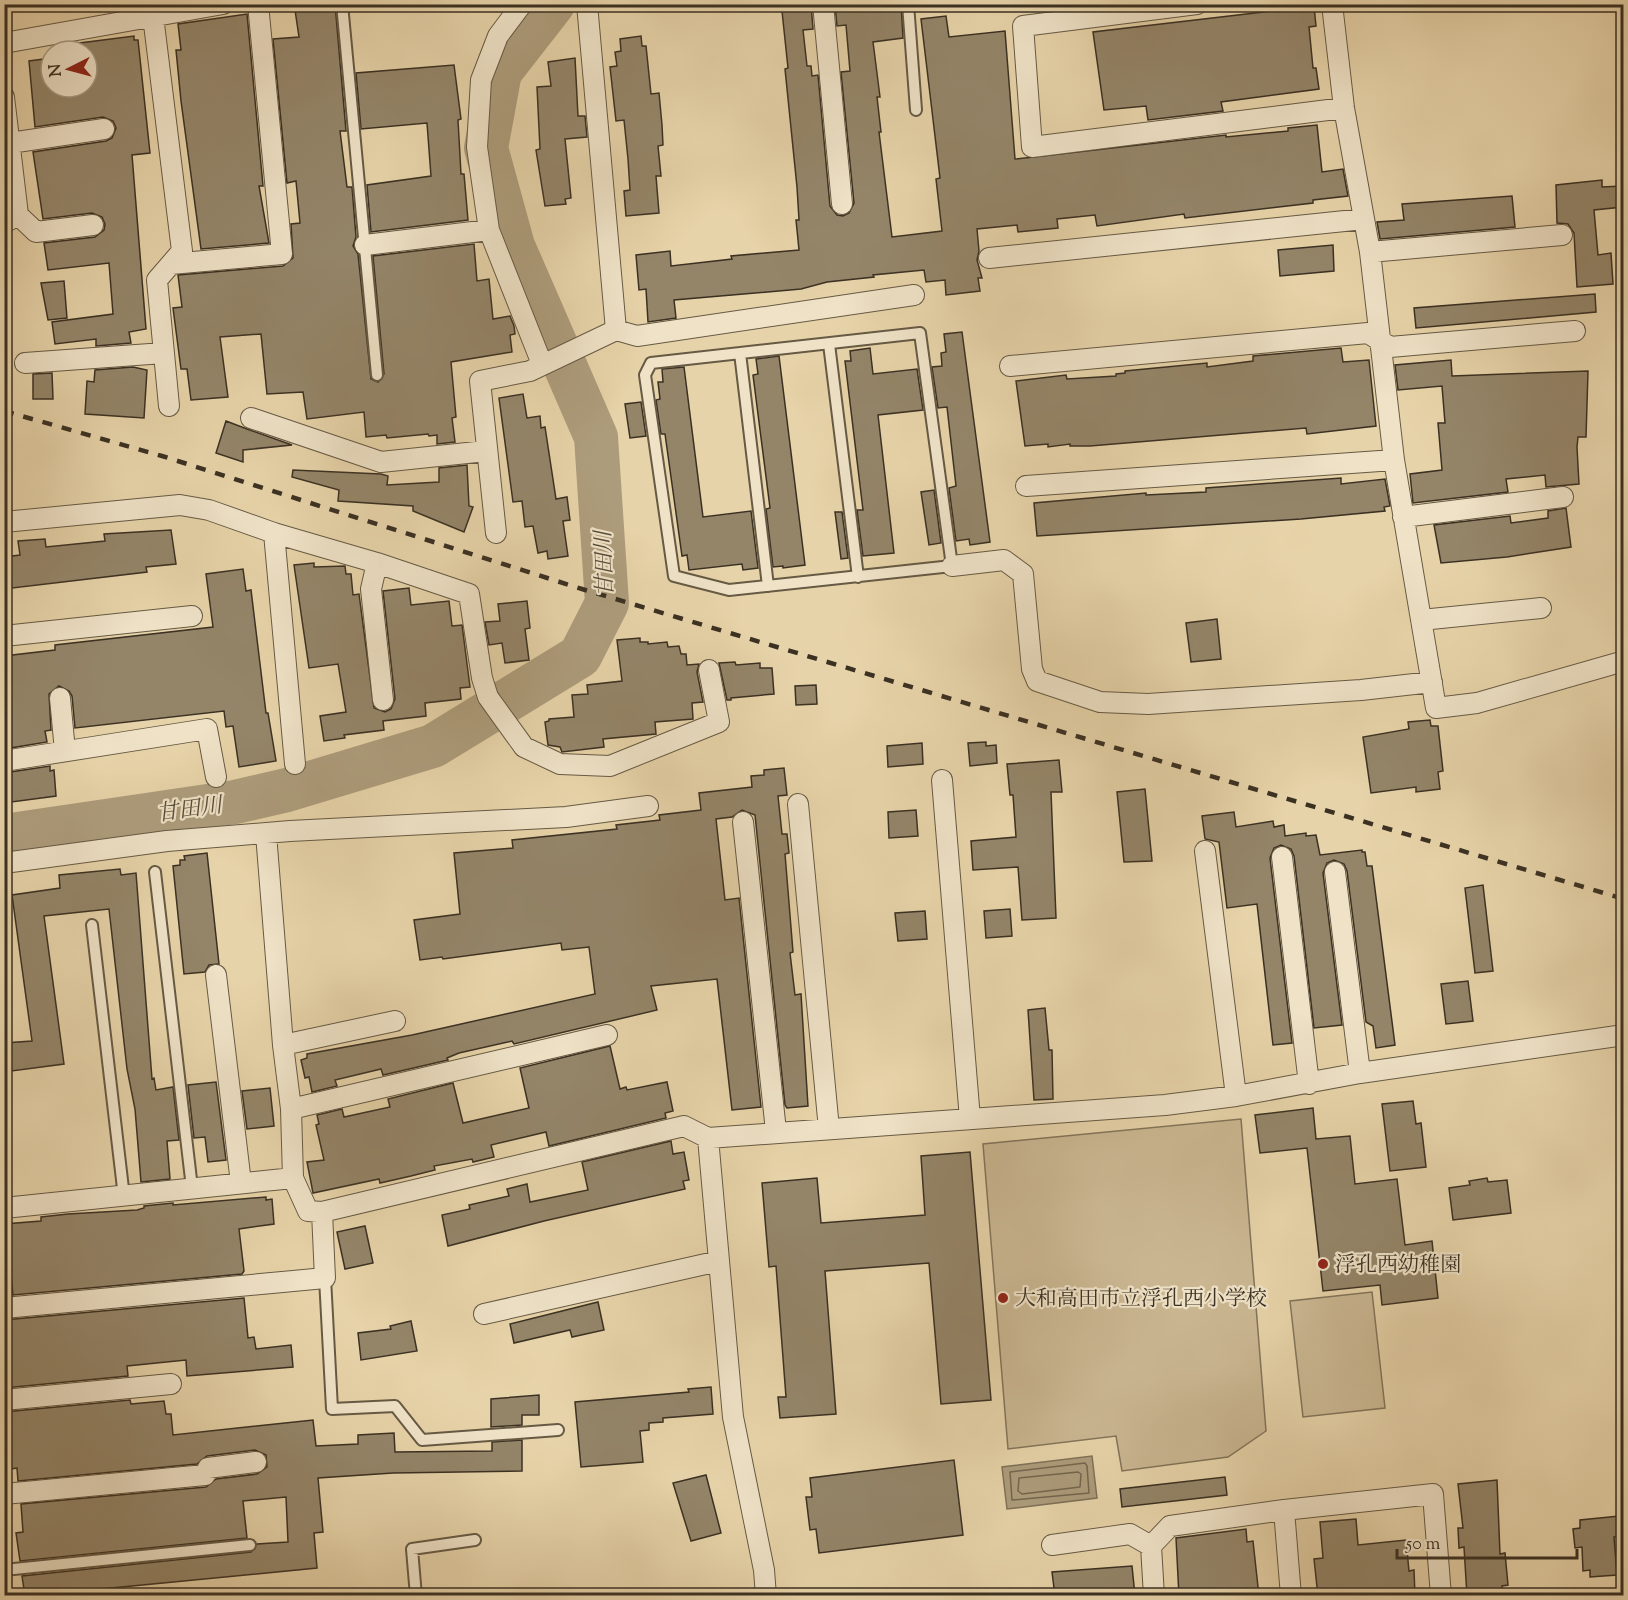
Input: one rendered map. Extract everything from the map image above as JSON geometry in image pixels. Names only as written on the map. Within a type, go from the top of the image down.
[{"type":"street","points":[[4,43],[223,4]]},
{"type":"street","points":[[171,264],[282,254],[258,4]]},
{"type":"street","points":[[522,4],[498,36],[481,80],[477,147],[489,230],[542,364]]},
{"type":"street","points":[[588,4],[616,330]]},
{"type":"street","points":[[823,4],[842,204]]},
{"type":"street","points":[[1197,4],[1023,26],[1032,147],[1344,108]]},
{"type":"street","points":[[1332,4],[1344,108],[1370,252],[1394,460],[1436,708],[1477,703],[1623,661]]},
{"type":"street","points":[[153,16],[182,251],[156,280],[169,406]]},
{"type":"street","points":[[4,97],[10,143],[11,219],[36,232],[93,225]]},
{"type":"street","points":[[10,143],[104,129]]},
{"type":"street","points":[[989,258],[1364,219]]},
{"type":"street","points":[[365,245],[489,230]]},
{"type":"street","points":[[1370,252],[1562,235]]},
{"type":"street","points":[[496,533],[480,381],[530,371],[616,330],[637,336],[914,295]]},
{"type":"street","points":[[1010,366],[1368,333],[1380,343],[1390,347],[1575,331]]},
{"type":"street","points":[[25,363],[164,353]]},
{"type":"street","points":[[251,418],[381,462],[486,451]]},
{"type":"street","points":[[1026,486],[1394,460]]},
{"type":"street","points":[[1403,517],[1563,497]]},
{"type":"street","points":[[4,522],[180,505],[209,510],[274,533],[377,563],[469,594],[482,678],[488,697],[524,747],[560,764],[610,766],[719,722],[709,670]]},
{"type":"street","points":[[274,533],[295,764]]},
{"type":"street","points":[[952,566],[1004,560],[1023,574],[1032,669],[1037,681],[1100,702],[1149,704],[1361,690],[1432,682]]},
{"type":"street","points":[[377,563],[371,589],[383,700]]},
{"type":"street","points":[[1421,620],[1541,608]]},
{"type":"street","points":[[4,636],[192,616]]},
{"type":"street","points":[[60,698],[65,751]]},
{"type":"street","points":[[4,761],[207,729],[216,777]]},
{"type":"street","points":[[942,780],[970,1119]]},
{"type":"street","points":[[798,804],[829,1129]]},
{"type":"street","points":[[4,863],[167,841],[566,817],[648,806]]},
{"type":"street","points":[[743,822],[776,1131]]},
{"type":"street","points":[[266,834],[283,1045],[291,1109],[293,1178],[308,1211],[322,1212],[684,1126],[708,1138],[776,1131],[1165,1105],[1236,1096],[1360,1073],[1623,1035]]},
{"type":"street","points":[[1205,851],[1236,1096]]},
{"type":"street","points":[[1282,857],[1309,1084]]},
{"type":"street","points":[[1335,872],[1360,1073]]},
{"type":"street","points":[[216,975],[241,1183]]},
{"type":"street","points":[[283,1045],[395,1021]]},
{"type":"street","points":[[291,1109],[607,1035]]},
{"type":"street","points":[[708,1138],[733,1417],[764,1570],[766,1596]]},
{"type":"street","points":[[4,1208],[293,1178]]},
{"type":"street","points":[[4,1308],[325,1278],[322,1212]]},
{"type":"street","points":[[484,1314],[719,1261]]},
{"type":"street","points":[[4,1400],[171,1384]]},
{"type":"street","points":[[4,1494],[205,1475],[208,1468],[256,1462]]},
{"type":"street","points":[[1154,1596],[1150,1546],[1170,1526],[1284,1510],[1433,1494],[1441,1596]]},
{"type":"street","points":[[1284,1510],[1291,1596]]},
{"type":"street","points":[[1052,1545],[1130,1534],[1150,1546]]},
{"type":"lane","points":[[342,4],[377,375]]},
{"type":"lane","points":[[908,4],[916,110]]},
{"type":"lane","points":[[921,333],[952,566],[729,590],[674,576],[645,375],[651,363],[829,344],[921,333]]},
{"type":"lane","points":[[829,344],[858,577]]},
{"type":"lane","points":[[740,353],[768,586]]},
{"type":"lane","points":[[155,872],[192,1188]]},
{"type":"lane","points":[[92,925],[124,1197]]},
{"type":"lane","points":[[325,1278],[332,1409],[395,1406],[422,1440],[558,1430]]},
{"type":"lane","points":[[416,1596],[412,1549],[476,1540]]},
{"type":"lane","points":[[4,1570],[250,1545]]},
{"type":"shaded area","points":[[1241,1119],[1266,1431],[1228,1457],[1122,1471],[1116,1436],[1008,1449],[983,1144]]},
{"type":"shaded area","points":[[1372,1292],[1385,1408],[1303,1417],[1290,1301]]},
{"type":"water","points":[[1092,1456],[1097,1498],[1007,1509],[1002,1467]]},
{"type":"building","points":[[335,4],[346,131],[340,131],[347,187],[352,187],[356,237],[353,246],[358,254],[371,379],[378,382],[384,374],[373,256],[474,244],[477,281],[489,279],[493,319],[510,316],[514,326],[515,334],[510,335],[512,352],[451,362],[456,417],[452,418],[455,442],[437,444],[437,435],[429,436],[428,434],[387,438],[386,435],[366,437],[364,412],[307,419],[303,392],[267,394],[261,334],[220,337],[228,397],[191,400],[187,369],[181,369],[173,308],[182,307],[178,275],[283,266],[293,258],[291,224],[300,223],[296,181],[287,183],[273,39],[299,37],[295,10]]},
{"type":"building","points":[[784,4],[811,4],[813,29],[803,30],[807,66],[811,66],[812,76],[818,75],[830,206],[837,215],[843,216],[849,213],[854,203],[841,72],[850,71],[846,25],[837,26],[835,4],[901,4],[903,38],[873,42],[880,97],[877,97],[881,132],[879,132],[892,237],[942,231],[936,179],[940,178],[921,19],[946,16],[949,37],[1005,31],[1015,159],[1226,135],[1226,137],[1288,131],[1288,128],[1317,125],[1322,172],[1343,169],[1348,196],[1313,200],[1313,203],[1185,218],[1184,214],[1097,226],[1095,215],[1057,219],[1058,228],[1018,232],[1017,225],[977,229],[979,251],[977,260],[982,278],[978,278],[980,291],[946,295],[945,280],[926,282],[924,270],[827,282],[801,289],[674,300],[676,318],[648,322],[646,289],[639,290],[636,255],[670,251],[671,266],[732,259],[731,256],[799,250],[796,220],[799,220],[797,187],[785,69],[788,68],[782,11],[785,11]]},
{"type":"building","points":[[1314,6],[1316,26],[1309,27],[1313,68],[1316,68],[1319,89],[1221,102],[1223,111],[1148,120],[1146,106],[1104,110],[1093,32]]},
{"type":"building","points":[[247,14],[263,186],[259,186],[269,243],[201,249],[181,101],[176,50],[181,50],[178,24]]},
{"type":"building","points":[[134,36],[134,40],[138,40],[150,153],[132,155],[146,329],[129,332],[131,343],[96,346],[96,339],[55,344],[52,322],[113,314],[109,263],[48,270],[44,243],[95,237],[104,230],[105,224],[102,217],[92,213],[43,219],[33,152],[106,141],[112,138],[116,128],[113,121],[103,117],[35,127],[29,61],[39,60],[39,99],[99,99],[99,41]]},
{"type":"building","points":[[641,36],[642,46],[646,46],[651,94],[659,93],[663,145],[658,146],[661,176],[656,176],[659,213],[626,216],[624,191],[630,190],[624,120],[616,121],[610,67],[617,66],[615,52],[621,51],[620,39]]},
{"type":"building","points":[[575,58],[578,116],[585,116],[587,137],[565,139],[571,198],[565,199],[566,204],[545,206],[536,150],[540,149],[537,87],[551,86],[548,62]]},
{"type":"building","points":[[454,65],[461,119],[458,120],[461,174],[464,174],[468,220],[371,232],[367,185],[431,176],[427,123],[361,129],[356,73]]},
{"type":"building","points":[[1602,180],[1602,187],[1622,186],[1623,207],[1594,210],[1598,255],[1611,253],[1613,284],[1577,287],[1574,233],[1568,224],[1557,223],[1556,185]]},
{"type":"building","points":[[1512,196],[1515,227],[1380,239],[1377,222],[1404,220],[1402,204]]},
{"type":"building","points":[[1333,245],[1334,271],[1280,276],[1278,250]]},
{"type":"building","points":[[64,281],[67,318],[48,320],[41,283]]},
{"type":"building","points":[[1595,294],[1596,312],[1416,328],[1414,308]]},
{"type":"building","points":[[962,332],[990,542],[970,545],[969,539],[956,541],[949,488],[956,486],[947,407],[938,408],[932,367],[942,366],[941,353],[946,352],[944,334]]},
{"type":"building","points":[[870,348],[873,374],[917,369],[923,410],[878,415],[894,553],[863,556],[857,510],[863,510],[845,361],[851,361],[850,351]]},
{"type":"building","points":[[1341,348],[1343,362],[1369,360],[1376,426],[1307,434],[1306,428],[1090,446],[1070,446],[1070,444],[1048,447],[1048,444],[1025,446],[1016,381],[1066,375],[1067,379],[1116,376],[1125,371],[1207,363],[1207,367],[1253,361],[1253,356]]},
{"type":"building","points":[[779,356],[805,565],[783,568],[783,566],[773,567],[766,509],[770,508],[753,375],[758,374],[756,359]]},
{"type":"building","points":[[1451,360],[1452,376],[1588,371],[1586,437],[1578,437],[1577,447],[1579,484],[1546,487],[1545,475],[1506,479],[1508,492],[1413,503],[1410,474],[1442,470],[1438,423],[1445,423],[1442,386],[1398,390],[1395,365]]},
{"type":"building","points":[[133,367],[147,370],[144,418],[85,414],[87,381],[94,382],[95,370]]},
{"type":"building","points":[[684,367],[703,517],[751,511],[758,568],[743,570],[742,564],[689,570],[687,555],[682,556],[665,434],[661,434],[656,400],[660,399],[658,382],[663,382],[662,369]]},
{"type":"building","points":[[52,373],[53,399],[33,399],[33,374]]},
{"type":"building","points":[[523,394],[527,418],[540,416],[541,428],[545,427],[556,499],[567,497],[570,520],[563,521],[568,556],[548,559],[547,551],[538,553],[533,526],[525,527],[522,501],[513,502],[499,398]]},
{"type":"building","points":[[641,402],[646,436],[630,438],[625,404]]},
{"type":"building","points":[[226,421],[292,445],[243,450],[243,462],[216,453]]},
{"type":"building","points":[[467,465],[469,506],[473,507],[464,532],[413,511],[413,506],[338,501],[339,490],[292,477],[293,470],[381,474],[388,476],[387,485],[439,482],[439,468]]},
{"type":"building","points":[[1341,478],[1341,484],[1385,479],[1390,506],[1384,507],[1385,511],[1301,519],[1037,536],[1034,503],[1146,493],[1146,495],[1206,492],[1206,488]]},
{"type":"building","points":[[934,490],[941,543],[929,545],[921,492]]},
{"type":"building","points":[[1566,508],[1571,547],[1507,557],[1441,563],[1434,525],[1510,516],[1511,523],[1548,518],[1548,511]]},
{"type":"building","points":[[835,512],[842,512],[848,558],[841,559]]},
{"type":"building","points":[[171,530],[176,564],[146,567],[147,572],[4,589],[4,557],[20,555],[18,541],[45,539],[46,547],[105,541],[104,534]]},
{"type":"building","points":[[314,563],[314,567],[345,566],[346,574],[351,574],[353,595],[359,594],[374,708],[385,712],[391,709],[395,699],[383,591],[409,588],[411,605],[449,601],[452,626],[462,625],[470,687],[460,688],[461,699],[425,703],[426,716],[383,721],[384,730],[344,735],[345,738],[324,741],[320,716],[346,712],[338,664],[309,668],[294,565]]},
{"type":"building","points":[[243,569],[246,591],[251,590],[266,713],[268,713],[276,761],[239,767],[233,726],[226,727],[224,711],[75,728],[72,696],[69,691],[59,686],[49,694],[51,730],[45,731],[47,742],[4,749],[4,656],[55,650],[55,645],[213,627],[206,574]]},
{"type":"building","points":[[527,601],[530,628],[525,629],[529,660],[505,663],[502,643],[489,645],[485,622],[500,621],[498,604]]},
{"type":"building","points":[[1217,619],[1221,659],[1191,662],[1186,623]]},
{"type":"building","points":[[640,638],[640,642],[648,642],[648,644],[667,642],[668,647],[679,646],[681,654],[686,654],[687,665],[699,664],[697,672],[703,702],[692,703],[693,719],[655,722],[656,734],[603,739],[604,747],[562,752],[560,747],[548,745],[545,722],[549,719],[574,717],[572,695],[588,694],[587,685],[622,681],[617,640]]},
{"type":"building","points":[[735,662],[736,665],[760,663],[760,668],[772,668],[774,694],[727,700],[719,663]]},
{"type":"building","points":[[816,685],[817,704],[796,705],[795,686]]},
{"type":"building","points":[[1430,720],[1431,726],[1438,726],[1443,771],[1438,772],[1440,789],[1416,792],[1416,787],[1371,793],[1363,737],[1409,729],[1408,722]]},
{"type":"building","points":[[986,742],[986,746],[996,745],[997,763],[970,766],[968,743]]},
{"type":"building","points":[[922,743],[923,764],[888,767],[887,746]]},
{"type":"building","points":[[1059,760],[1062,792],[1051,792],[1056,918],[1022,920],[1018,867],[973,870],[971,841],[1016,837],[1013,795],[1010,795],[1007,764]]},
{"type":"building","points":[[50,766],[50,771],[54,770],[56,796],[4,803],[4,773]]},
{"type":"building","points":[[784,768],[787,795],[778,796],[782,834],[787,834],[789,853],[785,854],[793,952],[790,953],[795,995],[801,994],[808,1106],[787,1108],[785,1105],[755,815],[742,810],[732,817],[716,819],[725,900],[739,898],[761,1107],[732,1110],[717,979],[651,986],[657,1010],[514,1044],[512,1041],[459,1053],[447,1058],[448,1060],[383,1075],[381,1069],[335,1080],[337,1086],[312,1092],[309,1077],[305,1078],[301,1060],[307,1058],[307,1054],[412,1035],[595,994],[589,947],[562,950],[561,943],[420,960],[414,920],[460,914],[454,853],[513,848],[512,840],[617,829],[616,825],[660,820],[659,815],[701,810],[699,793],[752,787],[751,776],[764,775],[764,770]]},
{"type":"building","points":[[1145,789],[1152,861],[1124,862],[1117,792]]},
{"type":"building","points":[[916,810],[918,836],[889,838],[888,812]]},
{"type":"building","points":[[1234,812],[1236,827],[1273,821],[1274,827],[1284,825],[1285,836],[1306,833],[1306,836],[1316,835],[1320,855],[1362,850],[1365,852],[1367,866],[1372,866],[1395,1045],[1376,1048],[1373,1026],[1366,1022],[1347,871],[1344,864],[1334,860],[1327,863],[1323,873],[1342,1025],[1314,1028],[1294,856],[1291,849],[1281,845],[1274,848],[1270,858],[1292,1043],[1273,1045],[1257,904],[1227,908],[1219,842],[1205,839],[1202,816]]},
{"type":"building","points":[[207,853],[219,964],[209,965],[205,972],[184,974],[173,866],[180,865],[180,860],[185,860],[184,856]]},
{"type":"building","points":[[120,869],[121,875],[136,873],[152,1079],[154,1078],[156,1090],[173,1087],[179,1140],[167,1141],[170,1179],[141,1182],[135,1109],[127,1069],[109,909],[44,916],[64,1064],[4,1072],[4,1043],[32,1041],[12,895],[60,888],[59,875]]},
{"type":"building","points":[[1483,885],[1493,971],[1475,973],[1465,888]]},
{"type":"building","points":[[1010,909],[1012,936],[986,938],[984,911]]},
{"type":"building","points":[[925,911],[927,939],[898,941],[895,913]]},
{"type":"building","points":[[1468,981],[1473,1021],[1446,1024],[1441,984]]},
{"type":"building","points":[[1045,1008],[1049,1050],[1052,1050],[1053,1099],[1034,1100],[1028,1010]]},
{"type":"building","points":[[610,1046],[620,1089],[626,1087],[627,1090],[667,1082],[673,1111],[665,1113],[666,1118],[549,1146],[546,1132],[491,1145],[494,1157],[473,1162],[472,1159],[434,1166],[435,1170],[380,1183],[379,1179],[313,1193],[307,1162],[324,1160],[316,1125],[319,1124],[317,1115],[342,1109],[344,1117],[390,1107],[388,1099],[453,1083],[463,1123],[529,1108],[520,1068]]},
{"type":"building","points":[[216,1082],[226,1160],[208,1162],[205,1137],[194,1138],[188,1085]]},
{"type":"building","points":[[270,1088],[274,1126],[247,1129],[242,1091]]},
{"type":"building","points":[[1413,1101],[1416,1124],[1421,1123],[1426,1167],[1390,1171],[1382,1104]]},
{"type":"building","points":[[1313,1108],[1316,1139],[1350,1136],[1355,1184],[1397,1179],[1405,1245],[1432,1241],[1438,1298],[1382,1305],[1380,1285],[1323,1291],[1307,1148],[1260,1153],[1255,1115]]},
{"type":"building","points":[[671,1141],[673,1154],[684,1152],[689,1180],[683,1181],[685,1189],[544,1221],[448,1246],[442,1215],[470,1209],[469,1205],[509,1196],[507,1189],[527,1184],[530,1202],[588,1190],[582,1162]]},
{"type":"building","points":[[970,1152],[991,1400],[941,1404],[929,1263],[825,1271],[836,1414],[780,1418],[778,1397],[786,1397],[776,1266],[769,1267],[762,1183],[817,1178],[821,1223],[925,1215],[921,1156]]},
{"type":"building","points":[[1487,1178],[1488,1182],[1507,1180],[1511,1213],[1453,1220],[1449,1188],[1470,1185],[1469,1181]]},
{"type":"building","points":[[266,1197],[266,1200],[272,1199],[274,1224],[239,1229],[244,1271],[242,1274],[13,1295],[8,1246],[4,1246],[4,1224],[41,1221],[41,1217],[68,1214],[137,1210],[144,1206],[173,1203],[173,1205]]},
{"type":"building","points":[[365,1226],[373,1263],[345,1269],[337,1232]]},
{"type":"building","points":[[244,1298],[248,1338],[254,1337],[256,1349],[291,1345],[293,1367],[187,1376],[186,1360],[127,1366],[128,1376],[4,1388],[4,1320]]},
{"type":"building","points":[[598,1302],[604,1330],[572,1337],[570,1330],[514,1343],[510,1324]]},
{"type":"building","points":[[411,1321],[417,1351],[361,1360],[358,1333],[391,1329],[390,1326]]},
{"type":"building","points":[[711,1387],[713,1414],[663,1418],[663,1422],[649,1423],[649,1430],[640,1431],[643,1462],[581,1467],[575,1402],[689,1392],[688,1389]]},
{"type":"building","points":[[539,1395],[539,1415],[522,1415],[522,1425],[491,1427],[491,1399]]},
{"type":"building","points":[[130,1400],[131,1404],[164,1401],[166,1414],[171,1414],[173,1435],[313,1420],[316,1446],[358,1444],[358,1435],[394,1433],[395,1452],[492,1451],[492,1442],[522,1440],[522,1471],[393,1473],[318,1478],[323,1532],[314,1533],[317,1568],[91,1590],[91,1593],[63,1596],[25,1596],[22,1576],[251,1552],[257,1544],[288,1542],[286,1497],[243,1501],[247,1538],[20,1561],[16,1533],[23,1532],[21,1504],[206,1487],[216,1479],[257,1474],[267,1467],[266,1455],[255,1450],[207,1456],[197,1464],[18,1481],[17,1468],[11,1469],[7,1439],[4,1439],[4,1412]]},
{"type":"building","points":[[954,1460],[963,1535],[819,1553],[816,1529],[810,1530],[806,1497],[812,1497],[810,1478]]},
{"type":"building","points":[[706,1475],[721,1533],[691,1541],[673,1483]]},
{"type":"building","points":[[1225,1477],[1227,1495],[1122,1507],[1120,1489]]},
{"type":"building","points":[[1497,1480],[1500,1554],[1505,1553],[1508,1585],[1502,1586],[1502,1596],[1467,1596],[1464,1547],[1459,1548],[1458,1528],[1463,1528],[1458,1484]]},
{"type":"building","points":[[1619,1516],[1620,1537],[1614,1537],[1617,1575],[1590,1577],[1590,1570],[1583,1571],[1582,1547],[1575,1548],[1573,1529],[1580,1528],[1580,1520]]},
{"type":"building","points":[[1356,1519],[1358,1545],[1406,1540],[1409,1571],[1414,1570],[1415,1596],[1318,1596],[1314,1559],[1323,1558],[1320,1522]]},
{"type":"building","points":[[1246,1529],[1247,1542],[1253,1541],[1259,1596],[1179,1596],[1176,1538]]},
{"type":"building","points":[[1132,1566],[1135,1596],[1055,1596],[1052,1572]]},
{"type":"waterway","name":"甘田川","points":[[4,836],[235,802],[287,790],[433,746],[580,656],[607,603],[596,437],[513,246],[486,148],[500,72],[553,4]]},
{"type":"railway","points":[[4,411],[162,456],[582,589],[1624,899]]},
{"type":"place","name":"浮孔西幼稚園","points":[[1323,1264]]},
{"type":"place","name":"大和高田市立浮孔西小学校","points":[[1003,1298]]}]
